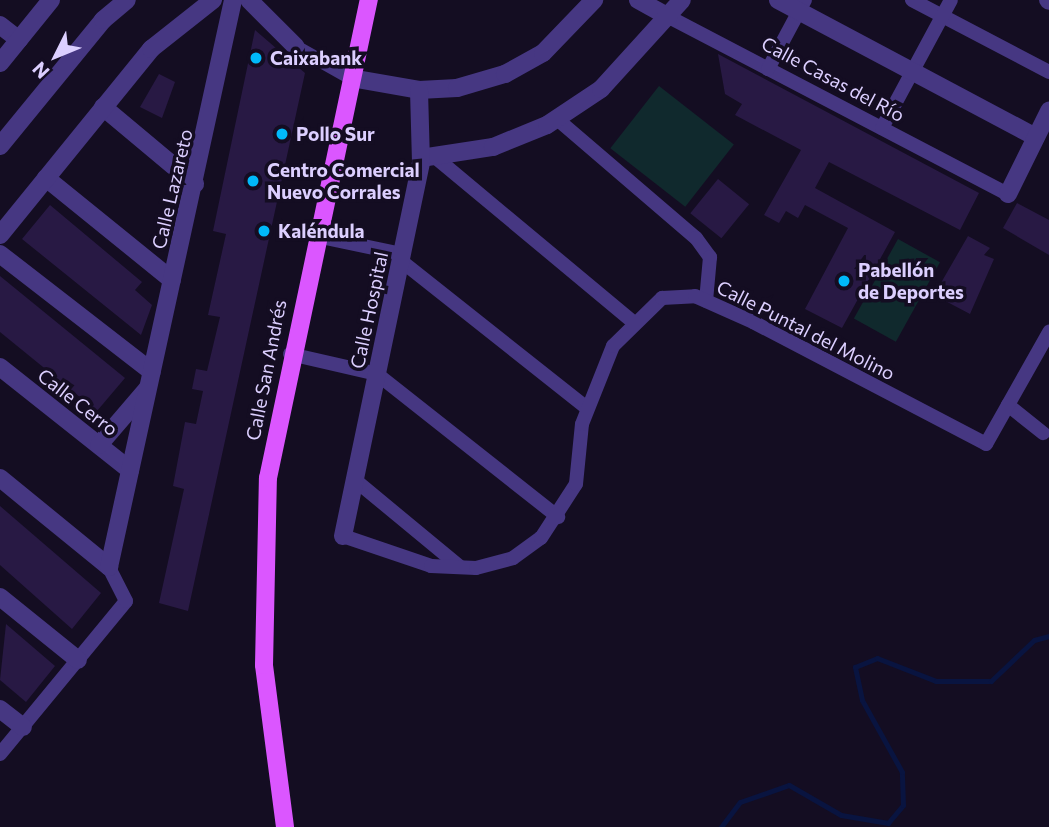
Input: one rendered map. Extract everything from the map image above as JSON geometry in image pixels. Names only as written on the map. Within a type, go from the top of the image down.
[{"type":"main road","name":"Calle San Andrés","points":[[285,827],[270,747],[263,536],[290,354],[351,78],[371,2]]},
{"type":"street","points":[[0,63],[51,0]]},
{"type":"street","points":[[0,146],[103,20],[127,0]]},
{"type":"street","points":[[0,235],[151,49],[213,0]]},
{"type":"street","name":"Calle Lazareto","points":[[109,567],[195,184],[233,0]]},
{"type":"street","points":[[249,0],[296,47],[351,78],[419,90],[457,88],[506,74],[543,53],[594,0]]},
{"type":"street","name":"Calle Casas del Río","points":[[638,0],[1008,194]]},
{"type":"street","points":[[428,158],[493,147],[557,119],[601,89],[669,17],[681,0]]},
{"type":"street","points":[[778,0],[802,6],[913,72],[1036,137]]},
{"type":"street","points":[[912,0],[1049,72]]},
{"type":"street","points":[[882,128],[951,0]]},
{"type":"street","points":[[768,69],[802,6]]},
{"type":"street","points":[[0,25],[19,40]]},
{"type":"street","name":"Calle Hospital","points":[[343,536],[401,257],[428,158],[419,90]]},
{"type":"street","points":[[103,107],[195,184]]},
{"type":"street","points":[[1008,194],[1049,111]]},
{"type":"street","points":[[557,119],[696,238],[710,257],[706,301]]},
{"type":"street","points":[[428,158],[633,322]]},
{"type":"street","points":[[46,178],[172,280]]},
{"type":"street","points":[[316,236],[401,257],[587,408]]},
{"type":"street","points":[[0,254],[150,379]]},
{"type":"street","name":"Calle Puntal del Molino","points":[[343,536],[431,566],[460,567],[513,558],[558,517],[576,484],[587,408],[613,346],[633,322],[662,298],[706,301],[986,444],[1049,331]]},
{"type":"street","points":[[290,354],[377,374],[558,517]]},
{"type":"street","name":"Calle Cerro","points":[[0,367],[130,470]]},
{"type":"street","name":"Calle Lazareto","points":[[99,445],[150,379]]},
{"type":"street","points":[[1008,405],[1043,433]]},
{"type":"street","points":[[0,478],[109,567],[126,601],[0,754]]},
{"type":"street","points":[[355,480],[460,567]]},
{"type":"street","points":[[0,597],[78,660]]},
{"type":"street","points":[[0,709],[23,727]]},
{"type":"green space","points":[[659,86],[734,144],[685,207],[610,148]]},
{"type":"green space","points":[[898,239],[940,262],[896,342],[854,319]]},
{"type":"building","points":[[255,30],[305,73],[188,611],[159,603],[184,489],[173,486],[185,422],[196,424],[203,391],[192,389],[196,369],[207,371],[220,317],[208,315],[226,234],[213,231]]},
{"type":"building","points":[[718,54],[979,193],[960,230],[829,162],[815,188],[895,232],[842,328],[805,309],[848,228],[805,205],[798,218],[786,211],[779,223],[764,215],[801,150],[735,115],[742,104],[725,94]]},
{"type":"building","points":[[159,74],[175,82],[162,118],[140,107]]},
{"type":"building","points":[[718,179],[749,204],[721,238],[690,213]]},
{"type":"building","points":[[1017,203],[1049,220],[1049,255],[1003,228]]},
{"type":"building","points":[[50,205],[142,282],[135,290],[152,305],[141,335],[22,239]]},
{"type":"building","points":[[968,236],[990,248],[984,255],[994,259],[970,314],[934,295]]},
{"type":"building","points":[[0,276],[125,378],[97,411],[0,332]]},
{"type":"building","points":[[0,506],[101,593],[72,629],[0,565]]},
{"type":"building","points":[[6,624],[55,666],[26,702],[0,680]]},
{"type":"waterway","points":[[721,827],[740,802],[789,785],[841,815],[888,823],[903,805],[902,772],[862,700],[855,667],[877,658],[936,681],[991,681],[1034,640],[1049,636]]},
{"type":"place","name":"Caixabank","points":[[256,58]]},
{"type":"place","name":"Pollo Sur","points":[[282,134]]},
{"type":"place","name":"Centro Comercial Nuevo Corrales","points":[[253,181]]},
{"type":"place","name":"Kaléndula","points":[[264,231]]},
{"type":"place","name":"Pabellón de Deportes","points":[[844,281]]}]
